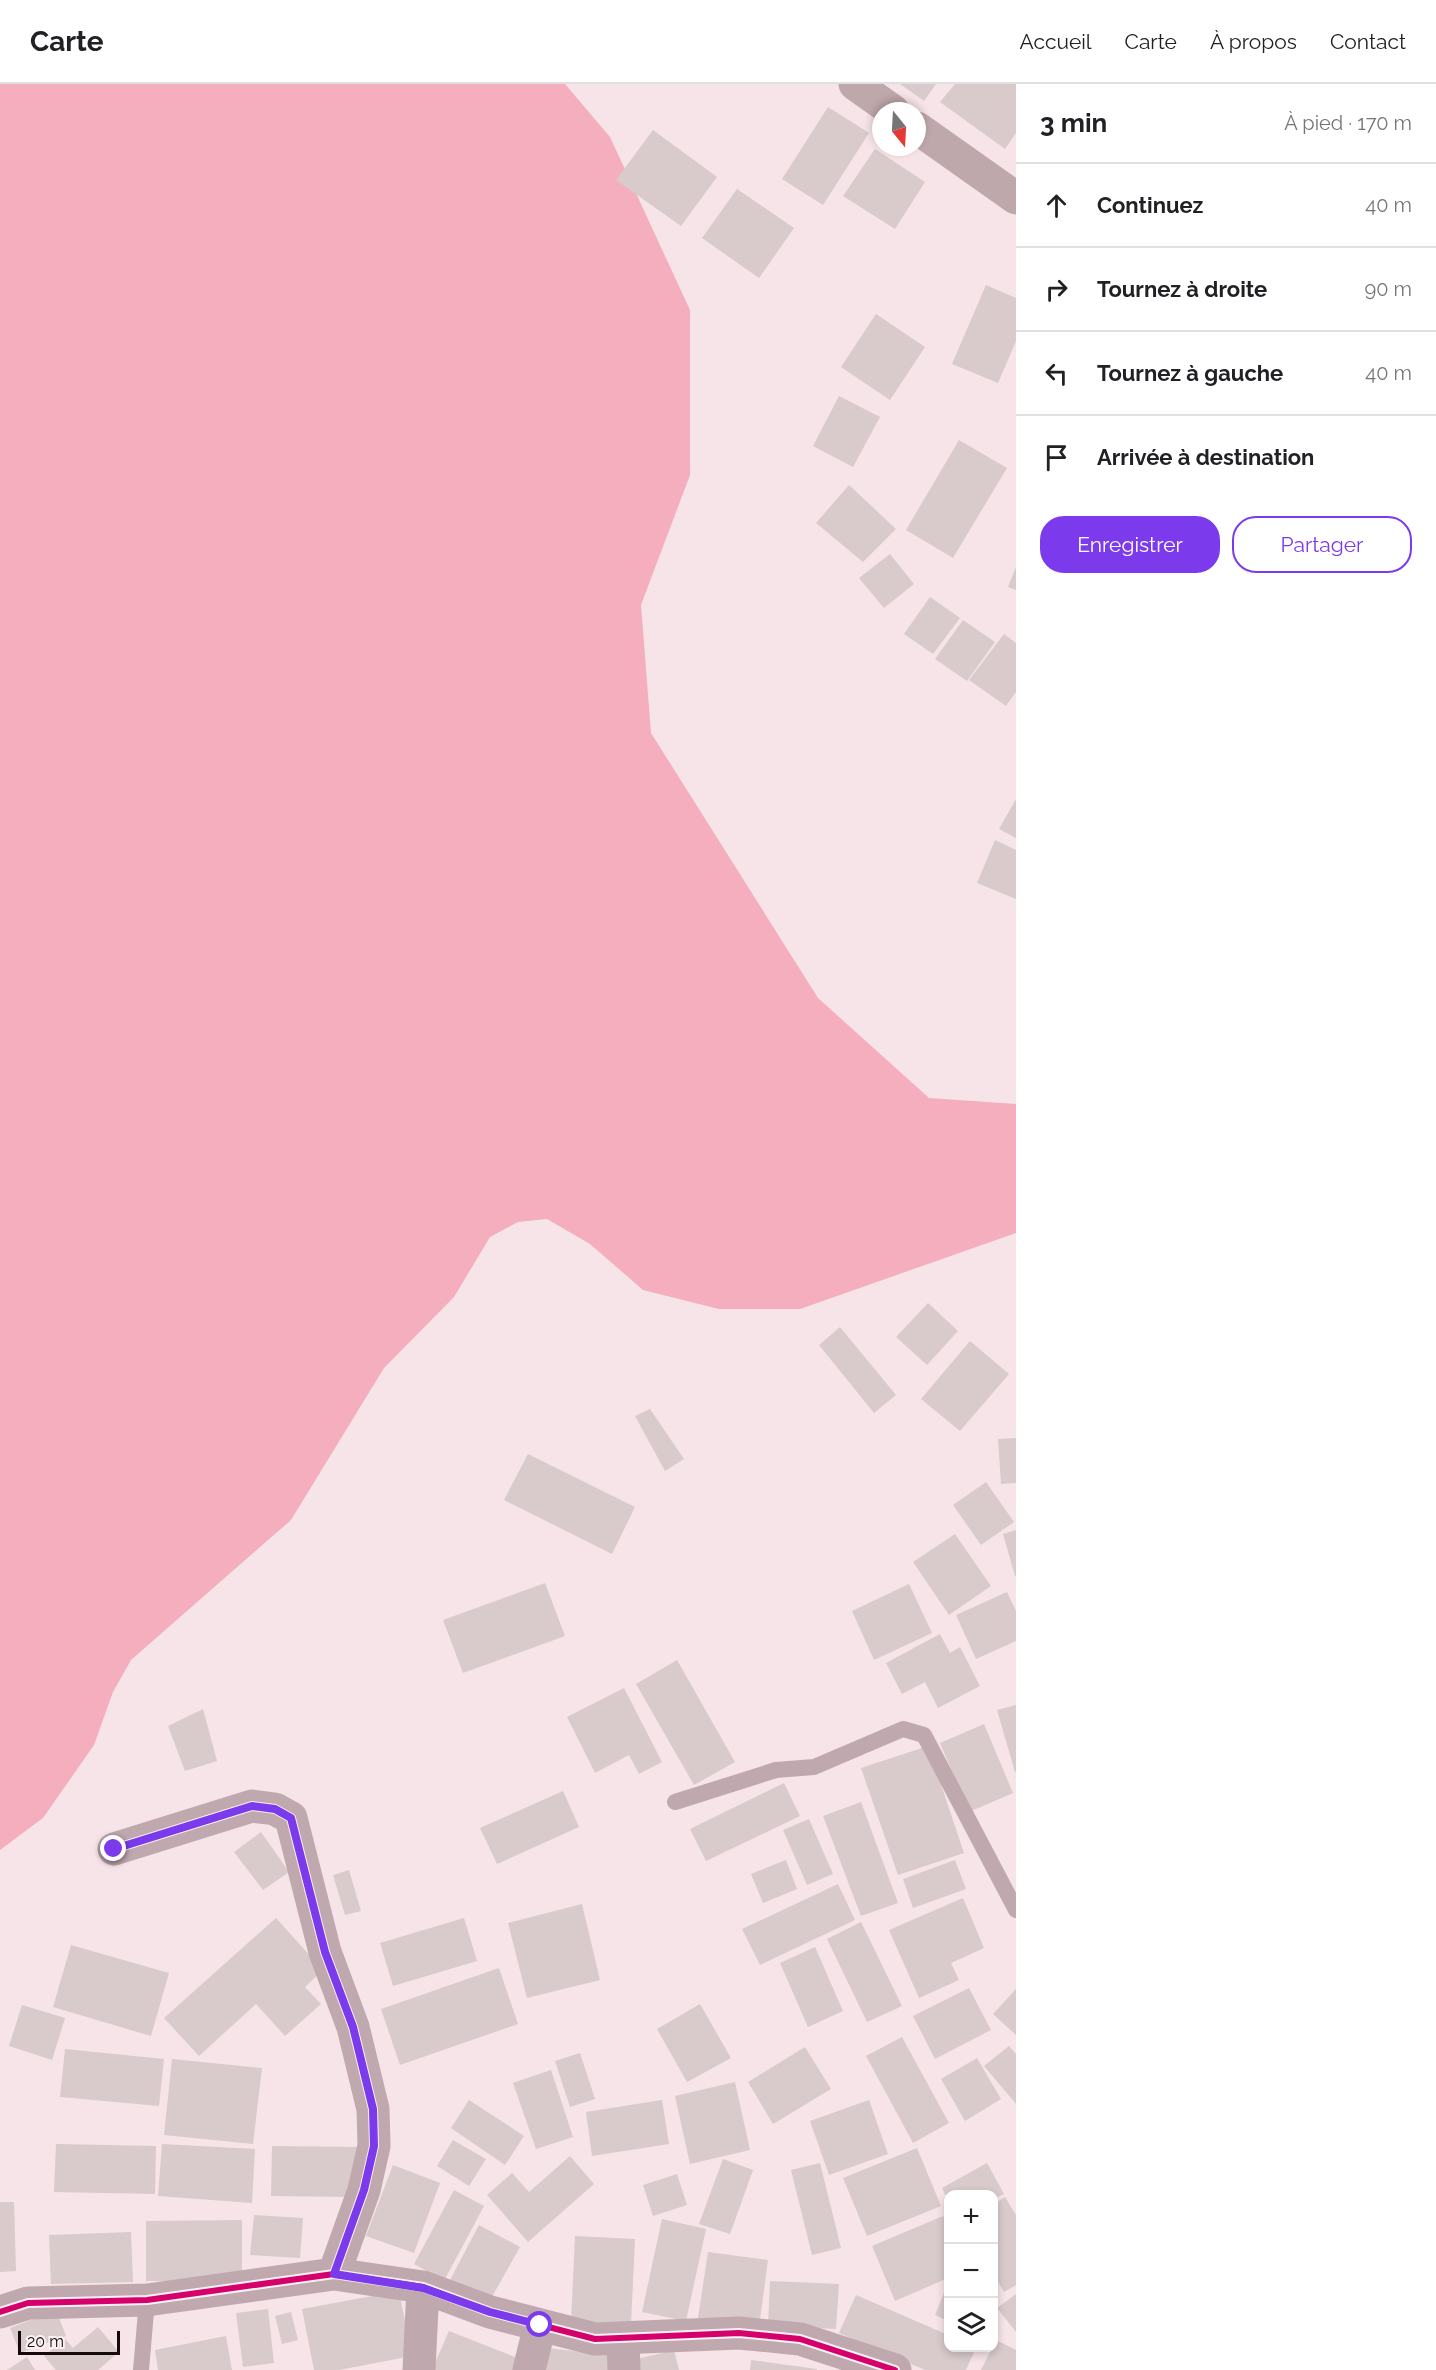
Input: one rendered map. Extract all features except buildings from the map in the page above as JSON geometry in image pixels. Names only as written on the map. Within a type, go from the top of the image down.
[{"type":"main road","points":[[855,84],[880,102]]},
{"type":"main road","points":[[926,134],[1016,198]]},
{"type":"street","points":[[114,1849],[252,1806],[275,1809],[291,1818],[325,1952],[353,2027],[373,2109],[374,2146],[364,2190],[334,2274]]},
{"type":"street","points":[[0,2312],[28,2303],[147,2300],[334,2274],[423,2288],[490,2312],[595,2339],[738,2333],[800,2339],[895,2370]]},
{"type":"street","points":[[419,2370],[423,2288]]},
{"type":"street","points":[[529,2370],[540,2325]]},
{"type":"street","points":[[623,2338],[624,2370]]},
{"type":"lane","points":[[675,1802],[776,1770],[814,1767],[903,1729],[924,1736],[1016,1910]]},
{"type":"lane","points":[[141,2370],[147,2300]]},
{"type":"shaded area","points":[[0,84],[565,84],[610,137],[690,310],[690,475],[641,605],[651,733],[818,998],[929,1098],[1016,1104],[1016,1233],[800,1309],[719,1309],[643,1290],[590,1244],[547,1219],[518,1222],[490,1237],[454,1297],[384,1368],[291,1520],[131,1660],[113,1692],[94,1745],[43,1818],[0,1850]]},
{"type":"cycle path","points":[[114,1849],[252,1806],[275,1809],[291,1818],[325,1952],[353,2027],[373,2109],[374,2146],[364,2190],[334,2274]]},
{"type":"cycle path","points":[[0,2312],[28,2303],[147,2300],[334,2274],[423,2287],[490,2312],[595,2339],[739,2333],[800,2339],[895,2370]]},
{"type":"route","points":[[114,1849],[252,1806],[275,1809],[291,1818],[325,1952],[353,2027],[373,2109],[374,2146],[364,2190],[334,2274],[423,2288],[490,2312],[540,2325]]}]
